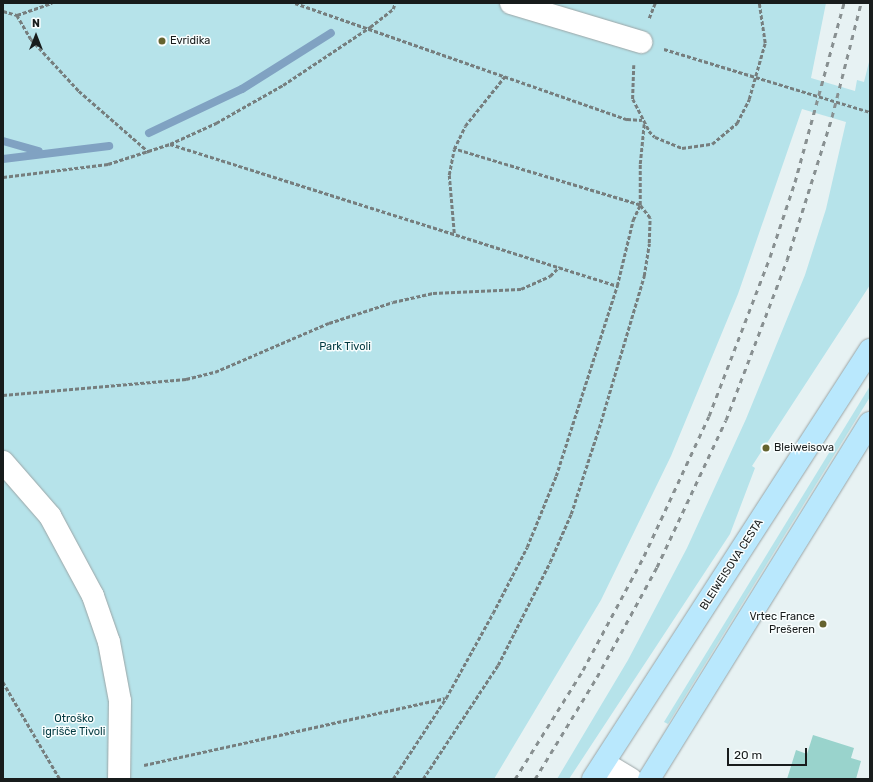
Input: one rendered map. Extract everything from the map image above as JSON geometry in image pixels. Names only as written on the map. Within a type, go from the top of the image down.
[{"type":"main road","name":"BLEIWEISOVA CESTA","points":[[599,771],[870,350]]},
{"type":"main road","points":[[649,779],[870,424]]},
{"type":"street","points":[[511,3],[651,45]]},
{"type":"street","points":[[3,462],[50,516],[93,596],[108,642],[120,701],[118,779]]},
{"type":"street","points":[[599,771],[631,779]]},
{"type":"path","points":[[3,11],[18,15],[52,3]]},
{"type":"path","points":[[295,3],[370,27],[627,118],[642,120]]},
{"type":"path","points":[[3,177],[108,164],[149,153],[170,144],[216,123],[283,85],[370,27],[393,10],[395,3]]},
{"type":"path","points":[[759,3],[766,36],[756,78],[742,116],[712,144],[693,149],[672,146],[655,137],[642,120],[631,84],[651,45],[756,78],[870,112]]},
{"type":"path","points":[[18,15],[31,39],[79,92],[149,153]]},
{"type":"path","points":[[454,233],[449,175],[454,149],[472,115],[505,76]]},
{"type":"path","points":[[393,779],[446,698],[527,547],[556,476],[617,286],[633,220],[640,205],[640,164],[644,124]]},
{"type":"path","points":[[170,144],[617,286]]},
{"type":"path","points":[[423,779],[510,644],[571,514],[644,276],[650,218],[640,205],[454,149]]},
{"type":"path","points":[[3,395],[186,379],[233,365],[329,323],[394,302],[433,293],[521,289],[550,276],[559,267]]},
{"type":"path","points":[[3,682],[60,779]]},
{"type":"path","points":[[138,766],[446,698]]},
{"type":"green space","name":"Park Tivoli","points":[[3,3],[826,3],[811,78],[855,91],[857,80],[864,82],[870,58],[870,285],[752,466],[755,468],[730,534],[569,779],[557,779],[628,660],[687,548],[746,419],[805,275],[826,209],[846,122],[802,109],[738,294],[671,456],[601,600],[494,779],[3,779]]},
{"type":"green space","points":[[870,386],[870,397],[668,724],[664,722]]},
{"type":"building","points":[[813,735],[854,748],[851,758],[861,761],[856,779],[787,779],[796,750],[807,754]]},
{"type":"waterway","points":[[149,133],[242,89],[331,33]]},
{"type":"waterway","points":[[3,141],[39,151]]},
{"type":"waterway","points":[[3,159],[109,146]]},
{"type":"railway","points":[[515,779],[583,670],[644,556],[709,416],[770,257],[795,182],[844,3]]},
{"type":"railway","points":[[535,779],[597,677],[657,567],[726,420],[787,260],[832,117],[861,3]]},
{"type":"place","name":"Evridika","points":[[162,41]]},
{"type":"place","name":"Bleiweisova","points":[[766,448]]},
{"type":"place","name":"Vrtec France Prešeren","points":[[823,624]]},
{"type":"park label","name":"Otroško igrišče Tivoli","points":[[74,726]]}]
